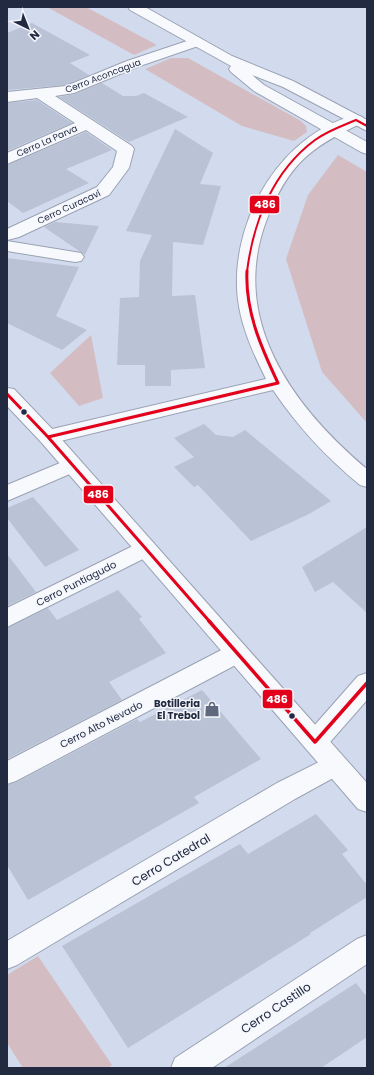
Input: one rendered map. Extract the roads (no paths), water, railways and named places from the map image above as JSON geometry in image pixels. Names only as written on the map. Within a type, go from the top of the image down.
[{"type":"street","points":[[135,7],[227,59],[288,84],[361,123]]},
{"type":"street","name":"Cerro Aconcagua","points":[[7,97],[41,94],[74,88],[132,64],[196,42]]},
{"type":"street","points":[[227,59],[244,77],[260,88],[367,149]]},
{"type":"street","name":"Cerro Curacaví","points":[[7,234],[13,233],[103,191],[121,168],[126,149],[41,94]]},
{"type":"street","points":[[361,123],[333,130],[311,143],[298,154],[286,170],[264,207],[247,254],[245,277],[247,301],[252,326],[263,354],[278,382],[299,413],[326,443],[367,480]]},
{"type":"street","name":"Cerro La Parva","points":[[7,159],[86,124]]},
{"type":"street","points":[[7,246],[75,257]]},
{"type":"street","points":[[48,437],[278,382]]},
{"type":"street","points":[[7,394],[48,437],[367,801]]},
{"type":"street","points":[[7,494],[72,465]]},
{"type":"street","name":"Cerro Puntiagudo","points":[[7,618],[145,548]]},
{"type":"street","name":"Cerro Alto Nevado","points":[[7,773],[237,653]]},
{"type":"street","points":[[315,742],[367,683]]},
{"type":"street","name":"Cerro Catedral","points":[[7,956],[286,791],[335,765]]},
{"type":"street","name":"Cerro Castillo","points":[[186,1068],[367,948]]},
{"type":"place","name":"Botilleria El Trebol","points":[[212,709]]}]
